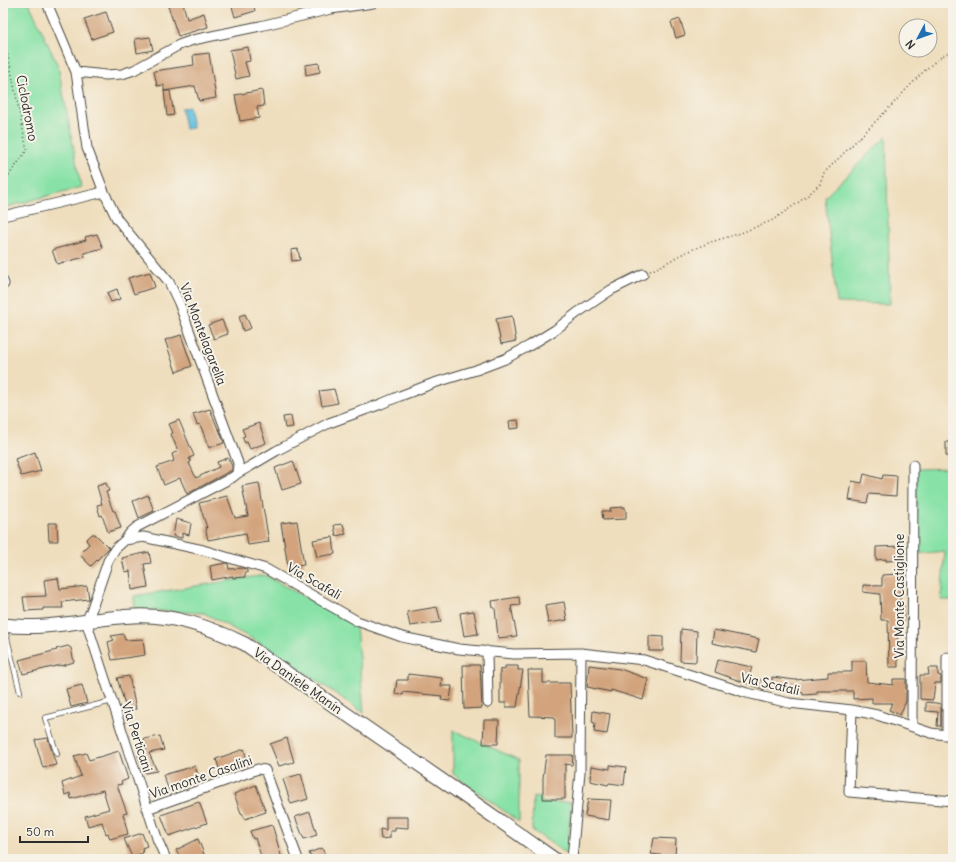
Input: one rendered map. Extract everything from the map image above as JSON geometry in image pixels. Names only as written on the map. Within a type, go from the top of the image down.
[{"type":"main road","name":"Via Daniele Manin","points":[[3,625],[48,626],[134,616],[159,616],[180,619],[229,636],[245,644],[554,859]]},
{"type":"street","name":"Via Montelagarella","points":[[47,3],[76,72],[87,148],[104,192],[117,219],[169,282],[180,302],[238,463],[238,473]]},
{"type":"street","points":[[76,72],[106,75],[122,74],[134,70],[179,45],[193,40],[331,9],[373,3]]},
{"type":"street","points":[[3,216],[104,192]]},
{"type":"street","points":[[86,621],[91,611],[108,561],[115,549],[138,527],[233,478],[238,473],[276,451],[329,423],[434,383],[505,359],[555,330],[611,290],[643,274]]},
{"type":"street","name":"Via Monte Castiglione","points":[[912,726],[913,465]]},
{"type":"street","name":"Via Scafali","points":[[124,540],[143,537],[203,550],[266,569],[357,621],[402,637],[459,649],[514,654],[581,653],[644,660],[747,693],[789,703],[852,710],[877,715],[931,733],[950,736]]},
{"type":"street","name":"Via Perticani","points":[[86,621],[147,809],[166,859]]},
{"type":"street","points":[[487,651],[488,703]]},
{"type":"street","points":[[572,859],[580,772],[581,653]]},
{"type":"street","points":[[947,657],[950,736]]},
{"type":"street","points":[[852,710],[849,792],[953,801]]},
{"type":"street","name":"Via monte Casalini","points":[[147,809],[258,769],[265,770],[298,859]]},
{"type":"lane","points":[[3,625],[20,692]]},
{"type":"lane","points":[[57,754],[45,718],[112,701]]},
{"type":"path","name":"Ciclodromo","points":[[3,31],[27,150],[7,178],[3,180]]},
{"type":"path","points":[[643,274],[684,253],[773,220],[806,197],[820,184],[824,173],[888,109],[923,71],[938,58],[953,50]]},
{"type":"green space","points":[[3,3],[29,3],[58,66],[81,187],[3,208]]},
{"type":"green space","points":[[886,137],[890,304],[837,303],[825,197]]},
{"type":"green space","points":[[953,468],[953,600],[941,600],[945,551],[917,554],[916,469]]},
{"type":"green space","points":[[265,575],[356,626],[364,713],[267,647],[204,613],[135,610],[134,596]]},
{"type":"green space","points":[[453,730],[519,760],[519,822],[453,774]]},
{"type":"green space","points":[[540,796],[542,803],[572,802],[567,854],[532,830],[533,797]]},
{"type":"water","points":[[189,107],[193,128],[185,129],[181,108]]},
{"type":"building","points":[[167,3],[183,3],[187,19],[204,13],[208,27],[178,36]]},
{"type":"building","points":[[231,3],[246,3],[247,5],[253,3],[255,11],[235,17]]},
{"type":"building","points":[[106,12],[113,32],[92,39],[84,19]]},
{"type":"building","points":[[680,19],[685,35],[676,38],[671,22]]},
{"type":"building","points":[[150,37],[153,50],[137,53],[135,39]]},
{"type":"building","points":[[248,47],[250,61],[245,62],[249,76],[236,79],[230,50]]},
{"type":"building","points":[[209,53],[216,98],[199,101],[195,86],[164,91],[164,85],[157,86],[154,71],[194,65],[193,55]]},
{"type":"building","points":[[319,63],[320,72],[306,75],[305,65]]},
{"type":"building","points":[[262,90],[264,106],[257,107],[259,118],[240,121],[235,95]]},
{"type":"building","points":[[164,91],[170,91],[174,115],[167,116]]},
{"type":"building","points":[[97,234],[103,248],[84,253],[85,257],[57,264],[52,250],[86,240],[85,237]]},
{"type":"building","points":[[298,249],[300,260],[292,261],[291,250]]},
{"type":"building","points":[[150,272],[155,287],[134,294],[128,278]]},
{"type":"building","points":[[117,289],[120,299],[111,302],[107,293]]},
{"type":"building","points":[[245,314],[251,328],[243,331],[239,316]]},
{"type":"building","points":[[512,316],[516,341],[501,344],[496,319]]},
{"type":"building","points":[[222,320],[228,334],[214,339],[208,325]]},
{"type":"building","points":[[181,335],[192,366],[176,372],[165,340]]},
{"type":"building","points":[[334,389],[338,403],[322,406],[319,391]]},
{"type":"building","points":[[210,409],[224,443],[209,448],[200,424],[197,425],[193,414]]},
{"type":"building","points":[[291,416],[293,427],[285,428],[283,417]]},
{"type":"building","points":[[179,420],[194,456],[189,458],[191,462],[189,463],[196,478],[219,467],[217,462],[228,458],[232,466],[232,470],[187,494],[180,478],[164,485],[157,467],[174,461],[172,454],[178,451],[171,434],[173,433],[169,424]]},
{"type":"building","points":[[518,420],[519,428],[510,429],[509,421]]},
{"type":"building","points":[[259,423],[266,443],[250,449],[247,442],[245,443],[242,437],[245,436],[242,429]]},
{"type":"building","points":[[946,442],[953,442],[953,456],[946,456]]},
{"type":"building","points":[[35,452],[41,471],[21,476],[15,459]]},
{"type":"building","points":[[293,461],[301,484],[282,490],[275,468]]},
{"type":"building","points":[[864,474],[882,479],[883,475],[897,476],[896,496],[869,494],[867,503],[849,500],[852,481],[862,483]]},
{"type":"building","points":[[106,483],[109,491],[106,492],[121,528],[108,532],[102,515],[100,516],[97,505],[102,504],[97,486]]},
{"type":"building","points":[[259,483],[269,542],[248,545],[246,533],[208,540],[205,527],[207,528],[199,503],[227,496],[235,518],[248,516],[242,486]]},
{"type":"building","points":[[148,495],[154,511],[139,518],[133,501]]},
{"type":"building","points":[[625,507],[626,519],[603,520],[602,511],[611,511],[610,508]]},
{"type":"building","points":[[176,519],[191,523],[189,535],[182,533],[182,538],[173,536]]},
{"type":"building","points":[[297,521],[304,565],[288,567],[281,523]]},
{"type":"building","points":[[48,523],[57,523],[58,541],[49,541]]},
{"type":"building","points":[[343,524],[346,534],[336,536],[334,525]]},
{"type":"building","points":[[92,534],[95,534],[109,548],[91,566],[79,554],[89,544],[86,540]]},
{"type":"building","points":[[333,537],[335,554],[317,557],[313,540]]},
{"type":"building","points":[[903,546],[903,560],[876,560],[876,547]]},
{"type":"building","points":[[149,552],[151,563],[144,564],[148,587],[132,590],[130,571],[125,572],[122,558]]},
{"type":"building","points":[[226,563],[228,564],[229,569],[243,568],[247,570],[245,577],[233,578],[233,576],[212,580],[210,566]]},
{"type":"building","points":[[900,574],[900,605],[904,605],[904,621],[897,621],[898,667],[889,667],[888,620],[881,620],[880,594],[863,592],[863,585],[882,586],[882,575]]},
{"type":"building","points":[[58,578],[60,589],[87,586],[89,599],[62,602],[63,608],[43,608],[43,610],[25,611],[23,597],[46,596],[44,580]]},
{"type":"building","points":[[519,597],[520,605],[511,606],[517,636],[498,638],[495,608],[493,608],[492,601]]},
{"type":"building","points":[[564,602],[567,620],[548,623],[545,605]]},
{"type":"building","points":[[437,607],[441,622],[410,626],[407,612]]},
{"type":"building","points":[[474,611],[478,634],[464,636],[460,613]]},
{"type":"building","points":[[681,629],[697,631],[696,662],[680,661]]},
{"type":"building","points":[[714,630],[759,639],[756,652],[712,643]]},
{"type":"building","points":[[123,634],[125,640],[143,639],[145,655],[112,660],[108,642],[114,640],[111,636]]},
{"type":"building","points":[[649,636],[663,637],[663,651],[649,651]]},
{"type":"building","points":[[68,646],[71,648],[74,662],[23,674],[19,660]]},
{"type":"building","points":[[718,660],[752,667],[749,677],[772,683],[772,677],[795,680],[828,677],[828,672],[852,672],[852,661],[866,661],[867,682],[893,685],[893,679],[906,679],[906,701],[900,715],[889,710],[892,703],[872,703],[872,698],[853,699],[853,691],[817,691],[817,694],[803,695],[803,692],[765,688],[765,690],[715,672]]},
{"type":"building","points":[[463,665],[480,665],[482,708],[464,709]]},
{"type":"building","points":[[589,665],[620,669],[648,679],[643,700],[611,690],[611,692],[587,687]]},
{"type":"building","points":[[505,666],[518,666],[518,670],[523,670],[517,707],[506,707],[506,703],[500,703],[500,669],[505,670]]},
{"type":"building","points":[[928,668],[938,668],[938,675],[941,676],[941,683],[935,683],[933,700],[920,699],[920,675],[929,675]]},
{"type":"building","points":[[528,670],[543,670],[543,683],[570,683],[572,738],[555,738],[555,717],[530,716]]},
{"type":"building","points":[[408,674],[442,678],[441,686],[452,686],[450,701],[441,700],[442,696],[403,692],[403,695],[395,694],[397,680],[408,680]]},
{"type":"building","points":[[129,676],[136,709],[127,711],[117,678]]},
{"type":"building","points":[[82,685],[87,703],[71,707],[66,689]]},
{"type":"building","points":[[926,702],[941,704],[941,726],[937,726],[938,712],[926,711]]},
{"type":"building","points":[[593,711],[610,714],[607,734],[594,732],[595,723],[592,722]]},
{"type":"building","points":[[484,720],[499,720],[498,744],[483,744]]},
{"type":"building","points":[[160,736],[164,750],[149,753],[157,771],[145,773],[138,755],[146,751],[144,739]]},
{"type":"building","points":[[48,738],[56,765],[43,768],[35,740]]},
{"type":"building","points":[[287,738],[294,762],[279,766],[270,744]]},
{"type":"building","points":[[244,749],[248,765],[221,774],[216,759]]},
{"type":"building","points":[[119,751],[128,779],[121,782],[122,784],[117,785],[127,813],[123,814],[128,834],[110,839],[108,833],[106,834],[102,822],[88,826],[85,816],[109,809],[103,790],[71,799],[70,793],[65,795],[62,783],[81,776],[74,756],[86,753],[89,760]]},
{"type":"building","points":[[546,755],[573,755],[572,765],[565,764],[565,799],[543,799],[543,778]]},
{"type":"building","points":[[610,765],[626,767],[624,785],[609,783],[608,785],[590,781],[591,766],[610,769]]},
{"type":"building","points":[[195,766],[199,780],[169,790],[163,775]]},
{"type":"building","points":[[301,774],[308,799],[291,804],[283,779]]},
{"type":"building","points":[[256,785],[266,812],[245,819],[241,813],[234,794]]},
{"type":"building","points":[[588,799],[611,800],[609,820],[585,816]]},
{"type":"building","points":[[199,802],[207,823],[169,836],[161,815]]},
{"type":"building","points":[[310,812],[317,835],[304,839],[295,817]]},
{"type":"building","points":[[386,817],[408,817],[408,828],[395,827],[395,831],[390,831],[390,838],[381,839],[380,829],[386,830]]},
{"type":"building","points":[[272,825],[282,859],[262,859],[255,838],[253,839],[250,831]]},
{"type":"building","points":[[142,833],[147,846],[142,848],[143,853],[132,857],[124,839]]},
{"type":"building","points":[[654,838],[676,839],[675,857],[651,854]]},
{"type":"building","points":[[198,839],[204,854],[193,859],[181,859],[176,850]]},
{"type":"building","points":[[322,848],[327,859],[312,859],[309,853]]}]
